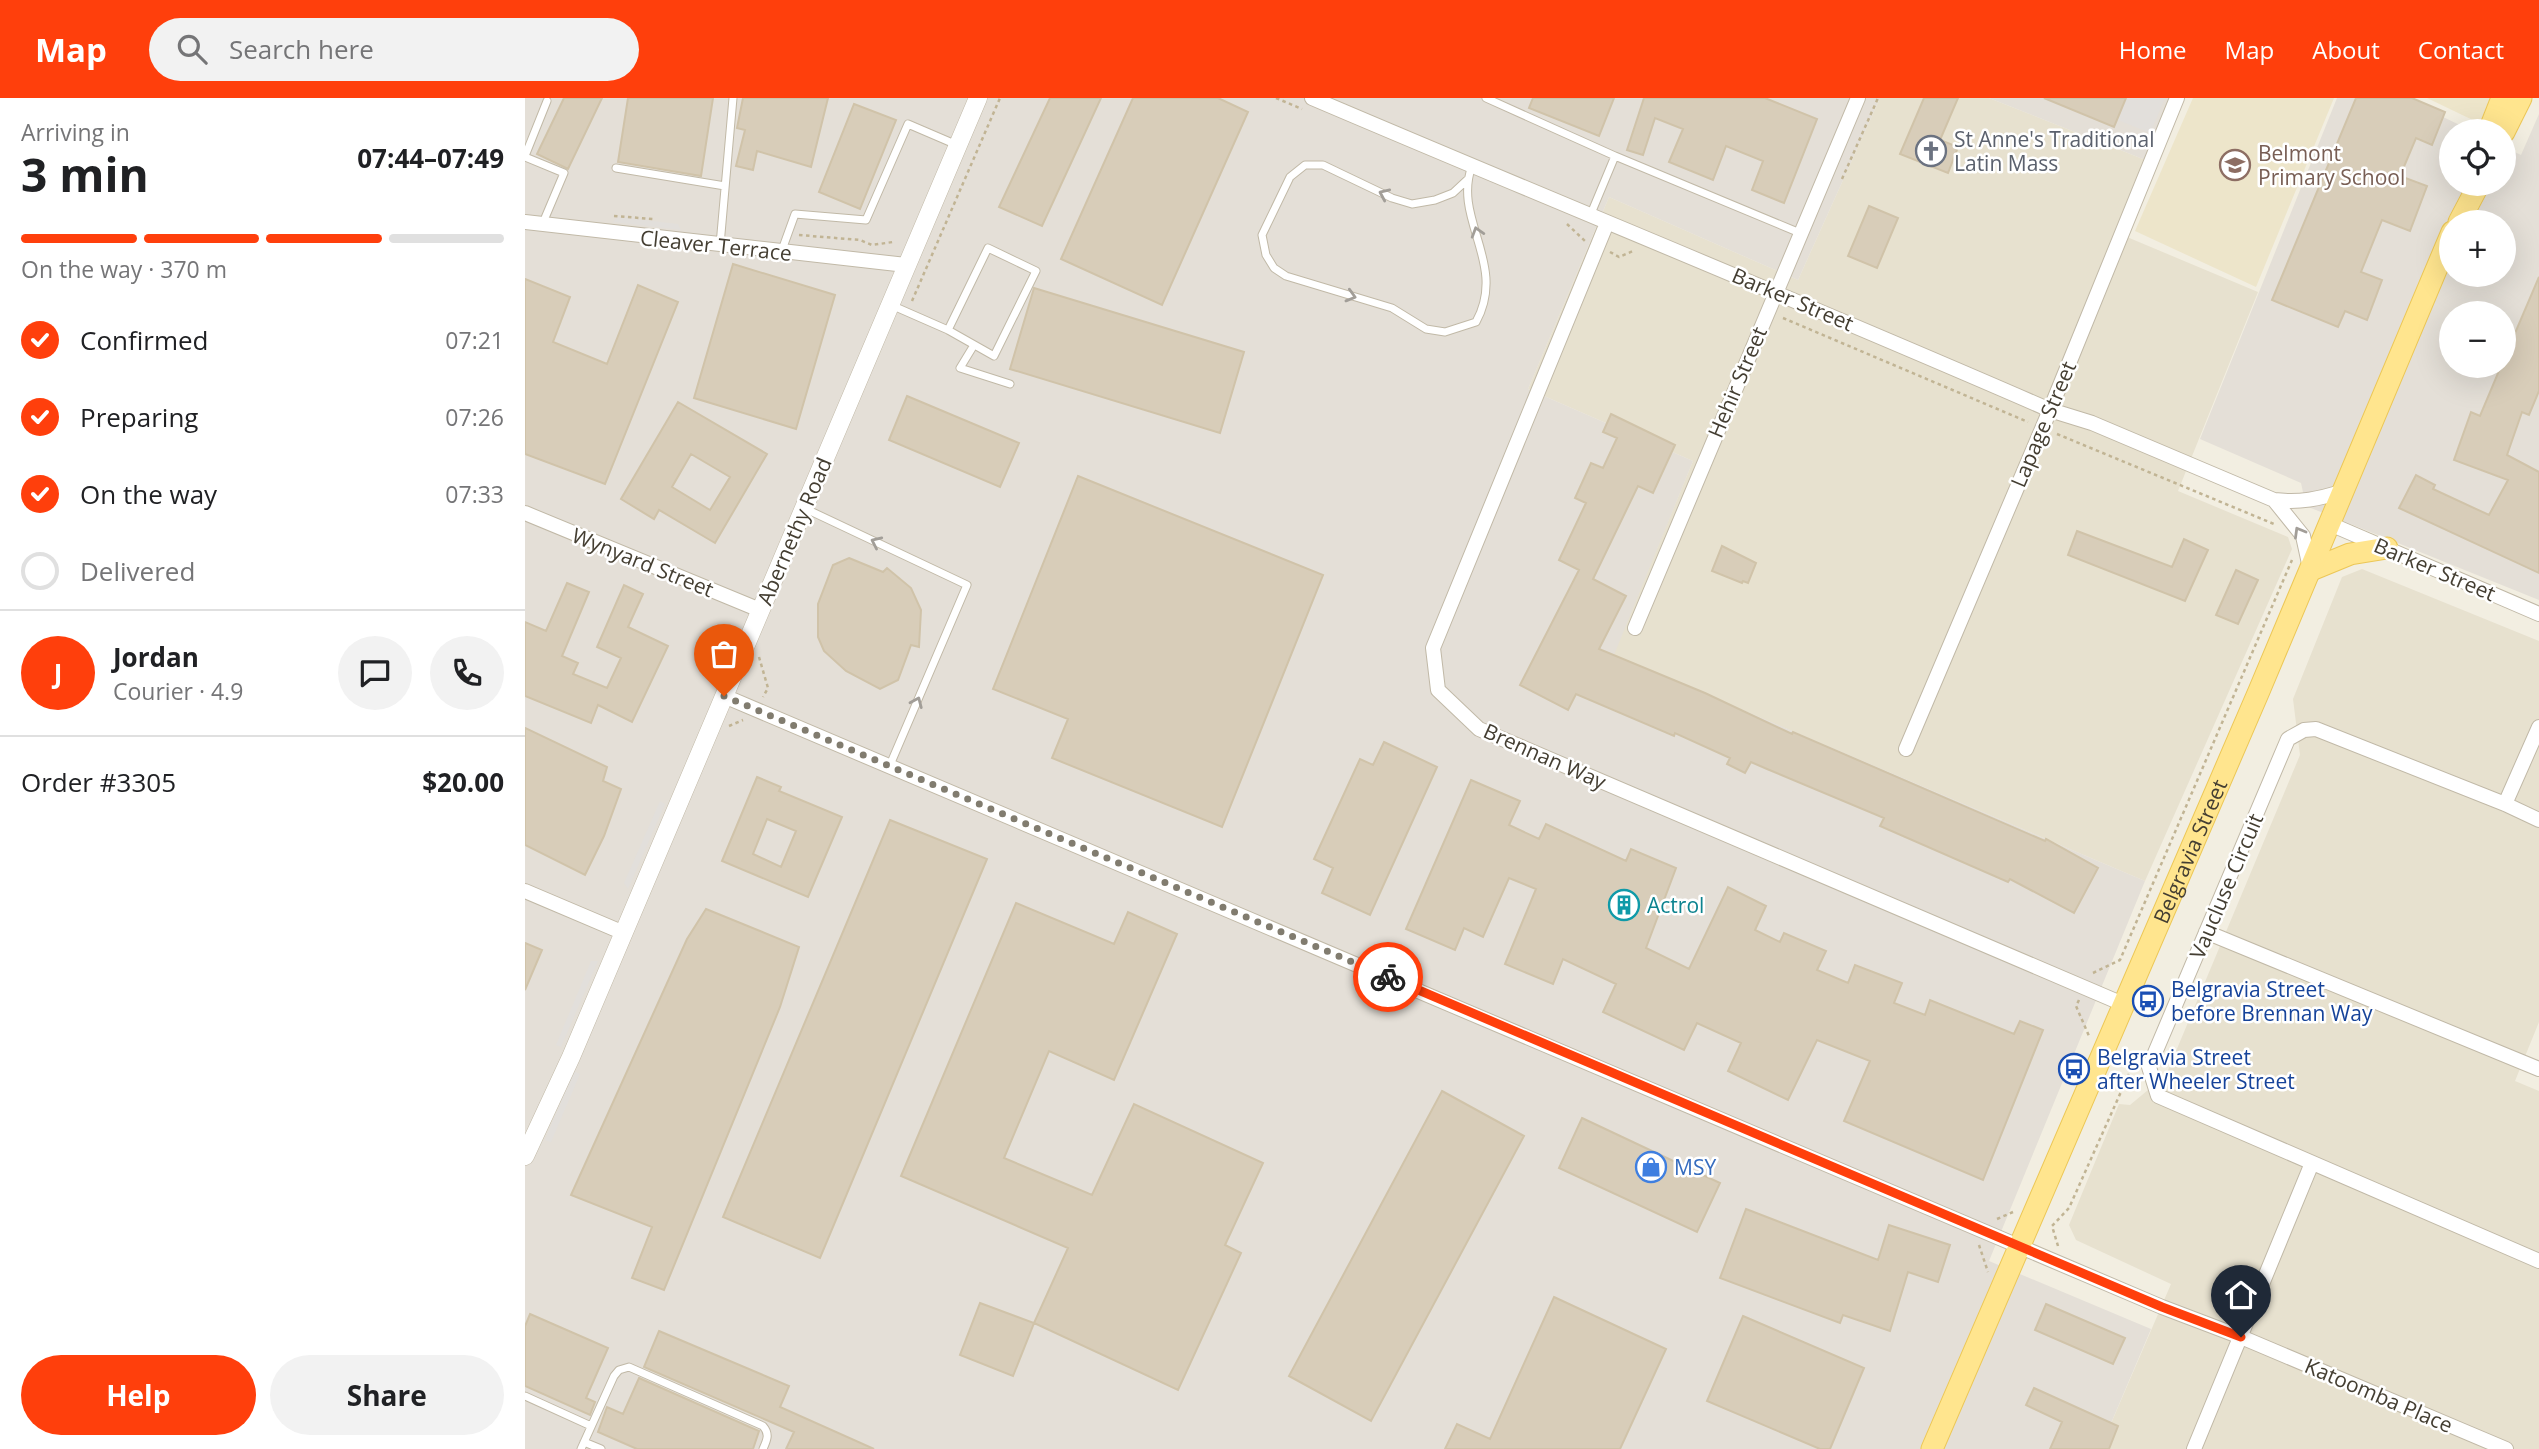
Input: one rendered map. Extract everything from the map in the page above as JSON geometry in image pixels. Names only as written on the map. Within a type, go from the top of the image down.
[{"type":"main road","points":[[2494,119],[2502,98]]},
{"type":"main road","points":[[2510,119],[2521,98]]},
{"type":"main road","name":"Belgravia Street","points":[[1932,1449],[2123,1004],[2301,565],[2330,524],[2439,266]]},
{"type":"main road","points":[[2301,565],[2387,548]]},
{"type":"street","name":"Abernethy Road","points":[[525,1156],[571,1057],[978,98]]},
{"type":"street","name":"Barker Street","points":[[1312,98],[1470,172],[1590,216],[1775,291],[2050,410],[2092,423],[2274,500],[2295,503],[2344,491]]},
{"type":"street","name":"Hehir Street","points":[[1635,628],[1858,98]]},
{"type":"street","name":"Lapage Street","points":[[1906,749],[2050,410],[2178,98]]},
{"type":"street","name":"Cleaver Terrace","points":[[525,222],[719,246],[907,265]]},
{"type":"street","name":"Brennan Way","points":[[1607,223],[1433,648],[1438,690],[1479,729],[2123,1004]]},
{"type":"street","name":"Barker Street","points":[[2274,500],[2303,536],[2301,565]]},
{"type":"street","name":"Wynyard Street","points":[[525,513],[760,610]]},
{"type":"street","name":"Barker Street","points":[[2330,524],[2539,614]]},
{"type":"street","name":"Katoomba Place","points":[[724,696],[1984,1237],[2019,1245],[2506,1449]]},
{"type":"street","points":[[2505,804],[2539,727]]},
{"type":"street","name":"Vaucluse Circuit","points":[[2539,820],[2316,729],[2294,734],[2288,739],[2149,1067],[2158,1096],[2539,1261]]},
{"type":"street","points":[[525,891],[624,933]]},
{"type":"street","points":[[2206,932],[2539,1069]]},
{"type":"street","points":[[2194,1449],[2312,1163]]},
{"type":"lane","points":[[719,246],[733,98]]},
{"type":"lane","points":[[1486,98],[1615,156],[1800,233]]},
{"type":"lane","points":[[542,226],[564,173],[525,156],[547,101]]},
{"type":"lane","points":[[782,253],[795,214],[866,220],[908,124],[957,146]]},
{"type":"lane","points":[[1590,216],[1615,156]]},
{"type":"lane","points":[[1305,165],[1323,165],[1392,198],[1412,204],[1453,193],[1470,172],[1466,197],[1486,266],[1486,293],[1476,322],[1463,328],[1445,332],[1426,329],[1392,308],[1286,276],[1274,268],[1266,255],[1262,235],[1290,177],[1305,165]]},
{"type":"lane","points":[[616,168],[725,186]]},
{"type":"lane","points":[[890,304],[948,330],[994,356],[1036,271],[988,247],[948,330]]},
{"type":"lane","points":[[974,345],[960,368],[1010,384]]},
{"type":"lane","points":[[804,508],[967,585],[890,765]]},
{"type":"lane","points":[[601,1449],[582,1446],[614,1376],[619,1370],[629,1367],[763,1426],[768,1438],[762,1449]]},
{"type":"lane","points":[[525,1396],[591,1426]]},
{"type":"path","points":[[908,312],[1000,98]]},
{"type":"path","points":[[1276,98],[1301,109]]},
{"type":"path","points":[[1563,218],[1580,239],[1619,257],[1641,247]]},
{"type":"path","points":[[1767,311],[2275,525]]},
{"type":"path","points":[[2089,1035],[2076,1006],[2084,988],[2091,974],[2120,960],[2301,565]]},
{"type":"path","points":[[708,734],[722,739],[726,727],[750,717],[768,688],[759,656]]},
{"type":"path","points":[[2063,1264],[2066,1255],[2058,1247],[2052,1226],[2069,1208],[2133,1064]]},
{"type":"path","points":[[1983,1283],[1988,1270],[1981,1251],[1984,1237],[1998,1217],[2014,1212]]},
{"type":"path","points":[[1981,1251],[1984,1237]]},
{"type":"shaded area","points":[[525,98],[1880,98],[1798,280],[1609,197],[1528,389],[1693,461],[1614,655],[2145,881],[1989,1261],[2151,1329],[2100,1449],[525,1449]]},
{"type":"shaded area","points":[[1880,98],[1989,98],[2153,163],[2127,237],[2258,292],[2178,491],[2288,537],[2292,549],[2145,881],[1613,655],[1693,461],[1528,389],[1609,197],[1798,280]]},
{"type":"shaded area","points":[[1989,98],[2181,98],[2153,163]]},
{"type":"shaded area","points":[[2127,98],[2165,98],[2150,133],[2118,120]]},
{"type":"shaded area","name":"Belmont Primary School","points":[[2193,98],[2334,98],[2256,287],[2135,231]]},
{"type":"shaded area","points":[[2337,98],[2404,98],[2447,119],[2439,119],[2439,196],[2516,196],[2516,153],[2521,155],[2539,114],[2539,600],[2306,506],[2301,483],[2200,439]]},
{"type":"shaded area","name":"Belmont Primary School","points":[[2427,98],[2490,98],[2483,119],[2471,119]]},
{"type":"shaded area","points":[[618,217],[678,224],[681,230],[613,222]]},
{"type":"shaded area","points":[[2362,569],[2539,641],[2539,1022],[2515,1081],[2539,1091],[2539,1449],[2100,1449],[2171,1284],[2076,1240],[2069,1225],[2119,1104],[2130,1105],[2166,1075],[2300,755],[2293,699],[2342,577]]},
{"type":"shaded area","points":[[660,801],[665,804],[628,889],[624,883]]},
{"type":"shaded area","points":[[591,961],[598,961],[561,1047],[556,1045]]},
{"type":"shaded area","points":[[574,1071],[580,1074],[551,1142],[545,1140]]},
{"type":"building","points":[[564,98],[602,98],[568,169],[537,154]]},
{"type":"building","points":[[628,98],[713,98],[701,176],[618,162]]},
{"type":"building","points":[[743,98],[828,98],[811,167],[757,151],[753,170],[736,166],[745,130],[737,128]]},
{"type":"building","points":[[1050,98],[1101,98],[1042,226],[999,207]]},
{"type":"building","points":[[1133,98],[1218,98],[1248,112],[1162,305],[1061,259]]},
{"type":"building","points":[[1533,98],[1614,98],[1599,136],[1529,108]]},
{"type":"building","points":[[1644,98],[1765,98],[1817,119],[1784,203],[1752,190],[1763,161],[1726,146],[1713,180],[1669,162],[1683,129],[1655,118],[1643,155],[1627,150]]},
{"type":"building","points":[[1924,98],[1958,98],[1940,140],[1958,147],[1948,173],[1900,154]]},
{"type":"building","points":[[2044,98],[2126,98],[2114,127]]},
{"type":"building","points":[[2356,98],[2412,98],[2445,112],[2442,119],[2439,119],[2439,127],[2432,145],[2416,138],[2400,176],[2427,186],[2410,231],[2382,220],[2361,272],[2382,280],[2367,320],[2345,311],[2338,327],[2272,300]]},
{"type":"building","points":[[854,104],[896,120],[860,209],[819,192]]},
{"type":"building","points":[[1869,206],[1898,218],[1877,268],[1848,256]]},
{"type":"building","points":[[733,264],[835,295],[796,429],[694,398]]},
{"type":"building","points":[[2539,277],[2539,391],[2529,415],[2522,412],[2507,455],[2539,472],[2539,573],[2399,508],[2416,475],[2435,485],[2433,489],[2489,515],[2508,480],[2454,460],[2471,412],[2480,416],[2496,378],[2516,378],[2516,331]]},
{"type":"building","points":[[525,279],[570,297],[553,342],[607,364],[638,285],[678,302],[605,484],[525,454]]},
{"type":"building","points":[[1034,288],[1244,352],[1220,433],[1010,369]]},
{"type":"building","points":[[907,396],[1019,443],[1000,487],[889,440]]},
{"type":"building","points":[[678,402],[767,454],[715,543],[659,510],[654,519],[621,499]],"holes":[[[691,454],[730,477],[710,510],[672,487]]]},
{"type":"building","points":[[1611,414],[1675,445],[1653,493],[1638,486],[1593,579],[1626,596],[1599,649],[1705,693],[1792,734],[1793,732],[2045,841],[2046,839],[2098,868],[2074,913],[2010,879],[2008,882],[1880,826],[1884,818],[1751,762],[1745,773],[1727,764],[1730,758],[1576,694],[1568,710],[1520,685],[1579,570],[1559,560],[1586,503],[1575,498],[1591,463],[1603,468],[1617,438],[1603,432]]},
{"type":"building","points":[[1078,476],[1323,575],[1222,827],[1052,758],[1068,719],[993,689]]},
{"type":"building","points":[[2077,531],[2172,567],[2184,539],[2208,550],[2185,601],[2068,555]]},
{"type":"building","points":[[1722,546],[1756,563],[1748,583],[1712,571]]},
{"type":"building","points":[[849,558],[883,572],[887,568],[911,588],[921,610],[919,647],[911,645],[898,680],[880,689],[846,671],[824,651],[818,637],[818,604],[833,565]]},
{"type":"building","points":[[2236,570],[2258,580],[2238,624],[2216,615]]},
{"type":"building","points":[[567,583],[589,592],[562,656],[578,663],[573,674],[607,688],[621,658],[597,647],[624,585],[643,594],[628,627],[668,646],[632,722],[598,705],[591,723],[525,696],[525,622],[546,631]]},
{"type":"building","points":[[525,728],[607,767],[603,781],[621,789],[604,836],[585,875],[525,845]]},
{"type":"building","points":[[1384,742],[1437,767],[1370,915],[1322,893],[1333,868],[1314,859],[1360,759],[1373,765]]},
{"type":"building","points":[[757,777],[781,787],[779,791],[842,817],[808,897],[722,861]],"holes":[[[767,819],[796,831],[781,867],[753,854]]]},
{"type":"building","points":[[1471,780],[1520,801],[1509,825],[1539,839],[1546,824],[1626,861],[1631,849],[1676,868],[1646,948],[1689,969],[1728,887],[1766,906],[1755,930],[1780,942],[1784,933],[1826,951],[1817,970],[1848,983],[1855,965],[1902,983],[1894,1003],[1925,1015],[1930,1000],[2014,1034],[2020,1021],[2043,1030],[1983,1180],[1844,1121],[1870,1061],[1817,1040],[1788,1100],[1728,1071],[1741,1043],[1697,1023],[1684,1050],[1603,1012],[1616,984],[1563,959],[1553,984],[1505,964],[1536,889],[1509,878],[1483,937],[1464,928],[1455,950],[1406,929]]},
{"type":"building","points":[[890,820],[987,859],[820,1258],[723,1217]]},
{"type":"building","points":[[1016,903],[1114,944],[1128,912],[1177,934],[1114,1080],[1049,1051],[1004,1158],[1092,1195],[1134,1104],[1263,1163],[1225,1245],[1241,1253],[1178,1390],[1034,1323],[1068,1248],[901,1176]]},
{"type":"building","points":[[706,909],[799,947],[780,1007],[664,1290],[632,1278],[652,1227],[571,1195],[687,939]]},
{"type":"building","points":[[525,943],[542,950],[525,990]]},
{"type":"building","points":[[1442,1091],[1524,1136],[1371,1421],[1289,1376]]},
{"type":"building","points":[[1582,1118],[1720,1183],[1697,1232],[1559,1168]]},
{"type":"building","points":[[1746,1209],[1878,1260],[1889,1225],[1950,1245],[1938,1282],[1908,1272],[1890,1331],[1843,1315],[1840,1323],[1720,1278]]},
{"type":"building","points":[[1554,1297],[1666,1349],[1620,1449],[1445,1449],[1457,1424],[1490,1439]]},
{"type":"building","points":[[980,1303],[1034,1323],[1013,1376],[960,1355]]},
{"type":"building","points":[[2046,1304],[2125,1338],[2113,1364],[2035,1330]]},
{"type":"building","points":[[530,1314],[608,1348],[586,1398],[595,1402],[590,1415],[525,1386],[525,1326]]},
{"type":"building","points":[[1743,1316],[1864,1368],[1830,1449],[1820,1449],[1707,1401]]},
{"type":"building","points":[[659,1331],[789,1386],[780,1407],[874,1449],[786,1449],[794,1432],[644,1367]]},
{"type":"building","points":[[639,1378],[759,1431],[753,1449],[637,1449],[598,1432],[607,1407],[623,1414]]},
{"type":"building","points":[[2034,1388],[2118,1426],[2109,1449],[2050,1449],[2062,1422],[2026,1405]]},
{"type":"way so far","points":[[724,696],[1388,977]]},
{"type":"place","name":"St Anne's Traditional Latin Mass","points":[[1931,151]]},
{"type":"place","name":"Belmont Primary School","points":[[2235,165]]},
{"type":"place","name":"Actrol","points":[[1624,905]]},
{"type":"place","name":"Belgravia Street before Brennan Way","points":[[2148,1001]]},
{"type":"place","name":"Belgravia Street after Wheeler Street","points":[[2074,1069]]},
{"type":"place","name":"MSY","points":[[1651,1167]]},
{"type":"route","points":[[1388,977],[2162,1307],[2241,1337]]}]
